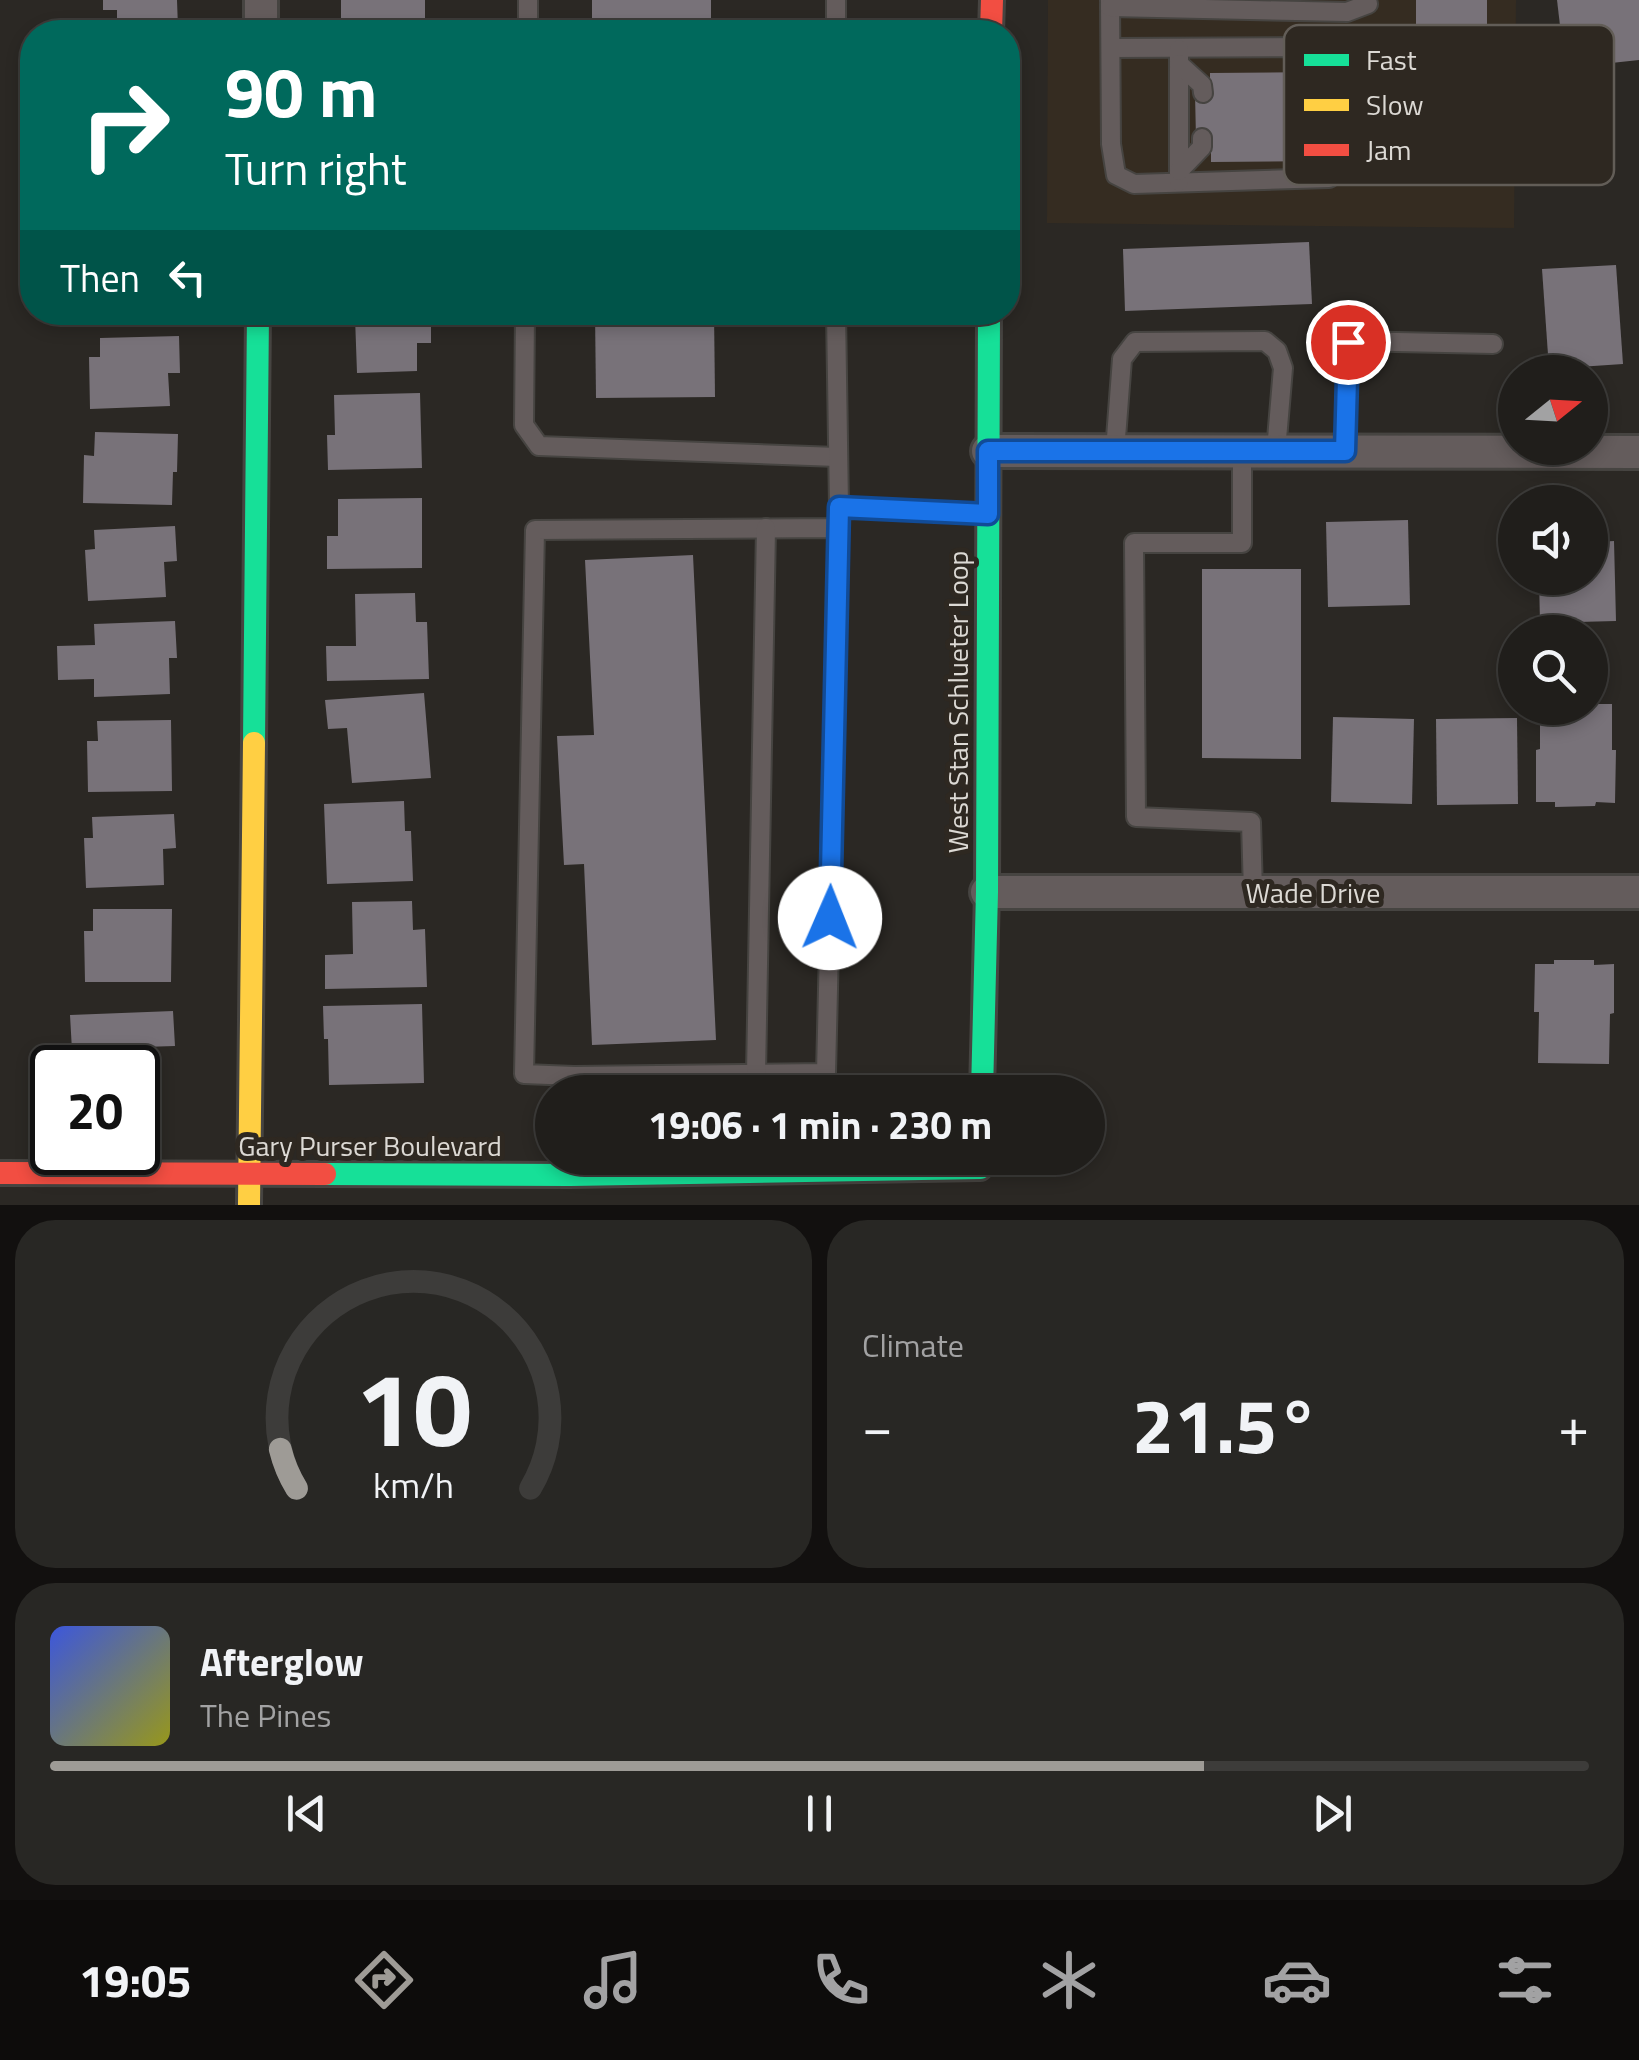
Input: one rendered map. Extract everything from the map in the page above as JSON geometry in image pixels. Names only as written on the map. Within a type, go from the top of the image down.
[{"type":"street","points":[[248,1205],[258,325]]},
{"type":"street","name":"West Stan Schlueter Loop","points":[[982,1075],[989,325]]},
{"type":"street","points":[[988,451],[1639,452]]},
{"type":"street","name":"Wade Drive","points":[[987,892],[1639,892]]},
{"type":"street","name":"Gary Purser Boulevard","points":[[0,1172],[249,1174],[535,1167]]},
{"type":"lane","points":[[1284,178],[1179,177],[1134,184],[1116,175],[1111,144],[1110,3],[1347,12],[1368,4],[1368,0]]},
{"type":"lane","points":[[1111,48],[1179,56],[1284,49]]},
{"type":"lane","points":[[1179,56],[1202,85],[1203,93]]},
{"type":"lane","points":[[1179,56],[1179,177]]},
{"type":"lane","points":[[1179,177],[1202,147],[1202,138]]},
{"type":"lane","points":[[525,325],[524,425],[539,446],[836,457]]},
{"type":"lane","points":[[738,1075],[826,1074],[839,528],[836,325]]},
{"type":"lane","points":[[1115,451],[1122,359],[1135,342],[1266,341],[1277,351],[1283,368],[1276,451]]},
{"type":"lane","points":[[1345,451],[1348,342],[1493,344]]},
{"type":"lane","points":[[1242,452],[1242,543],[1134,544],[1136,817],[1251,822],[1253,892]]},
{"type":"lane","points":[[839,507],[988,514]]},
{"type":"lane","points":[[756,1074],[766,528]]},
{"type":"lane","points":[[535,1076],[524,1074],[535,530],[839,528]]},
{"type":"shaded area","points":[[1048,0],[1516,0],[1516,25],[1284,25],[1284,185],[1514,185],[1514,228],[1047,223]]},
{"type":"building","points":[[103,0],[177,0],[178,20],[117,20],[117,10],[103,10]]},
{"type":"building","points":[[341,0],[425,0],[425,20],[341,20]]},
{"type":"building","points":[[592,0],[711,0],[711,20],[592,20]]},
{"type":"building","points":[[1416,0],[1487,0],[1487,25],[1416,25]]},
{"type":"building","points":[[1557,0],[1639,0],[1639,60],[1614,63],[1614,25],[1560,25]]},
{"type":"building","points":[[1284,72],[1284,161],[1211,162],[1211,138],[1196,139],[1195,93],[1210,93],[1210,73]]},
{"type":"building","points":[[1309,242],[1312,304],[1125,311],[1123,249]]},
{"type":"building","points":[[1616,265],[1623,364],[1608,365],[1608,355],[1548,355],[1542,269]]},
{"type":"building","points":[[355,325],[431,325],[431,343],[417,343],[417,371],[357,373]]},
{"type":"building","points":[[595,325],[714,325],[715,397],[596,398]]},
{"type":"building","points":[[179,336],[180,373],[168,373],[170,406],[90,409],[89,357],[100,357],[100,338]]},
{"type":"building","points":[[420,393],[422,468],[328,470],[327,435],[335,435],[334,395]]},
{"type":"building","points":[[95,432],[178,434],[172,505],[83,503],[84,455],[94,456]]},
{"type":"building","points":[[422,498],[422,568],[327,569],[327,536],[338,536],[338,499]]},
{"type":"building","points":[[1408,520],[1410,605],[1328,607],[1326,522]]},
{"type":"building","points":[[175,526],[177,561],[164,562],[166,597],[88,601],[85,550],[95,549],[94,530]]},
{"type":"building","points":[[1608,541],[1614,541],[1616,621],[1608,621],[1608,615],[1540,615],[1539,595],[1608,595]]},
{"type":"building","points":[[693,555],[716,1040],[592,1045],[584,864],[564,865],[557,736],[594,735],[585,560]]},
{"type":"building","points":[[1202,569],[1301,569],[1301,759],[1202,758]]},
{"type":"building","points":[[415,593],[416,622],[427,622],[429,679],[327,681],[326,646],[356,646],[355,594]]},
{"type":"building","points":[[175,621],[177,658],[169,658],[170,694],[94,697],[94,679],[58,680],[57,646],[95,645],[94,624]]},
{"type":"building","points":[[424,693],[431,778],[352,783],[347,728],[328,729],[325,700]]},
{"type":"building","points":[[1608,704],[1612,704],[1615,803],[1555,807],[1555,802],[1536,802],[1536,750],[1540,749],[1540,725],[1608,725]]},
{"type":"building","points":[[1333,717],[1414,719],[1412,804],[1331,802]]},
{"type":"building","points":[[1498,718],[1498,725],[1517,725],[1518,804],[1437,805],[1436,719]]},
{"type":"building","points":[[171,720],[172,791],[88,792],[87,741],[98,741],[97,721]]},
{"type":"building","points":[[404,801],[405,831],[411,831],[413,881],[327,884],[324,804]]},
{"type":"building","points":[[174,814],[176,848],[163,849],[164,885],[86,888],[84,838],[93,838],[92,817]]},
{"type":"building","points":[[412,901],[413,930],[425,929],[427,987],[325,989],[325,955],[353,954],[352,902]]},
{"type":"building","points":[[93,909],[172,909],[171,982],[85,982],[84,931],[93,931]]},
{"type":"building","points":[[1554,960],[1614,964],[1609,1064],[1538,1063],[1535,964],[1554,964]]},
{"type":"building","points":[[422,1004],[424,1083],[329,1085],[323,1006]]},
{"type":"building","points":[[173,1011],[175,1046],[72,1045],[70,1015]]},
{"type":"traffic: fast","points":[[254,743],[258,325]]},
{"type":"traffic: fast","points":[[982,1075],[989,325]]},
{"type":"traffic: fast","points":[[325,1174],[535,1175]]},
{"type":"traffic: slow","points":[[249,1204],[254,743]]},
{"type":"traffic: jam","points":[[991,20],[992,0]]},
{"type":"traffic: jam","points":[[0,1173],[325,1174]]},
{"type":"route","points":[[830,918],[839,507],[988,514],[988,451],[1345,451],[1348,342]]}]
